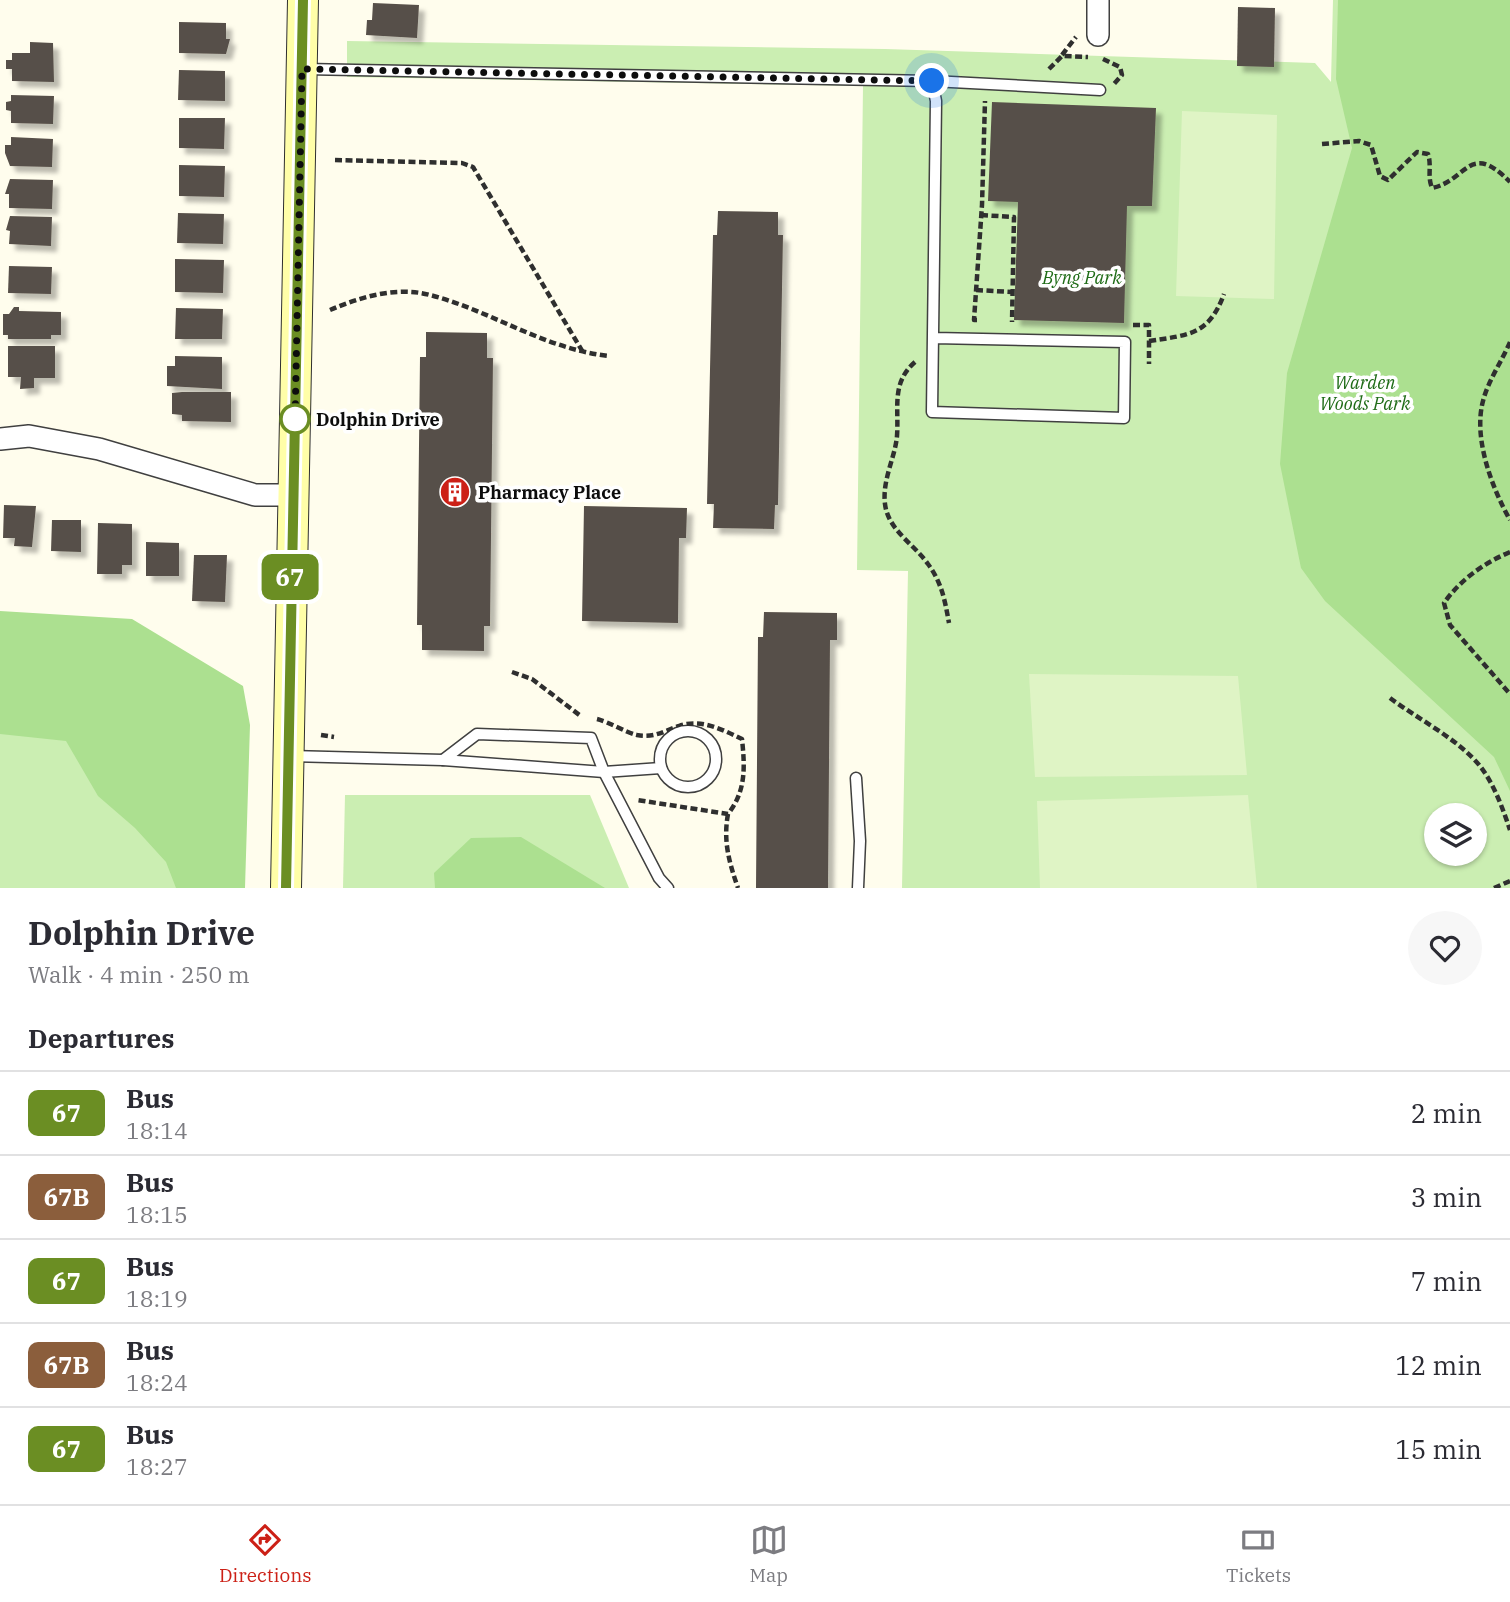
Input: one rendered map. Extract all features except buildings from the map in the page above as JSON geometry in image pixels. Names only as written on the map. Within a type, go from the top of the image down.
[{"type":"street","points":[[286,888],[303,0]]},
{"type":"street","points":[[1098,0],[1098,35]]},
{"type":"street","points":[[0,439],[29,436],[99,449],[255,495],[295,495]]},
{"type":"lane","points":[[302,69],[932,81],[1100,90]]},
{"type":"lane","points":[[932,81],[936,101],[932,412],[1124,418],[1125,342],[934,338]]},
{"type":"lane","points":[[679,731],[701,732],[716,749],[714,772],[698,786],[675,785],[661,768],[662,746],[679,731]]},
{"type":"lane","points":[[443,760],[477,734],[591,738],[604,772],[659,878],[668,888]]},
{"type":"lane","points":[[287,756],[443,760],[604,772],[661,768]]},
{"type":"lane","points":[[856,778],[860,841],[858,888]]},
{"type":"path","points":[[1055,62],[1062,56],[1093,57],[1108,60],[1120,67],[1122,75],[1119,82],[1100,90]]},
{"type":"path","points":[[985,83],[981,215],[974,320],[987,321]]},
{"type":"path","points":[[1322,144],[1359,141],[1371,145],[1380,176],[1388,180],[1417,152],[1427,154],[1431,165],[1428,178],[1432,188],[1440,186],[1466,166],[1480,164],[1494,166],[1510,182]]},
{"type":"path","points":[[335,160],[462,163],[473,167],[584,354]]},
{"type":"path","points":[[981,215],[1014,217],[1012,322]]},
{"type":"path","points":[[976,290],[1012,292]]},
{"type":"path","points":[[330,310],[355,299],[386,293],[428,294],[542,341],[584,354],[609,356]]},
{"type":"path","points":[[1149,341],[1197,331],[1216,316],[1224,295]]},
{"type":"path","points":[[999,321],[1021,323]]},
{"type":"path","points":[[1124,325],[1149,326],[1149,364]]},
{"type":"path","points":[[1510,342],[1483,400],[1481,429],[1492,479],[1510,520]]},
{"type":"path","points":[[919,359],[905,371],[898,388],[897,437],[891,458],[885,505],[893,526],[928,563],[944,590],[949,623]]},
{"type":"path","points":[[1510,552],[1488,562],[1452,591],[1444,603],[1450,625],[1510,694]]},
{"type":"path","points":[[512,672],[532,679],[582,718]]},
{"type":"path","points":[[1390,698],[1454,742],[1480,766],[1502,805],[1510,830]]},
{"type":"path","points":[[728,814],[725,834],[728,861],[738,888]]},
{"type":"path","points":[[1494,888],[1510,881]]},
{"type":"green space","name":"Byng Park","points":[[1333,0],[1510,0],[1510,888],[902,888],[908,571],[857,570],[863,86],[347,77],[347,41],[885,49],[1315,63],[1331,82]]},
{"type":"green space","name":"Warden Woods Park","points":[[1338,0],[1510,0],[1510,791],[1494,757],[1325,601],[1301,568],[1280,464],[1287,373],[1352,148],[1336,79]]},
{"type":"green space","points":[[1182,111],[1277,115],[1274,299],[1176,296]]},
{"type":"green space","points":[[0,611],[132,619],[243,686],[250,725],[245,888],[176,888],[166,862],[135,828],[98,796],[66,741],[0,734]]},
{"type":"green space","points":[[0,635],[245,888],[0,888]]},
{"type":"green space","points":[[1029,674],[1238,676],[1247,775],[1035,777]]},
{"type":"green space","points":[[345,795],[590,795],[629,888],[343,888]]},
{"type":"green space","points":[[1248,795],[1257,888],[1040,888],[1037,801]]},
{"type":"green space","points":[[521,837],[605,888],[435,888],[434,873],[471,838]]},
{"type":"bus line","name":"67","points":[[286,888],[303,0]]},
{"type":"place","name":"Dolphin Drive","points":[[295,419]]},
{"type":"place","name":"Pharmacy Place","points":[[455,492]]},
{"type":"route","points":[[295,419],[295,424],[302,69],[932,81]]}]
